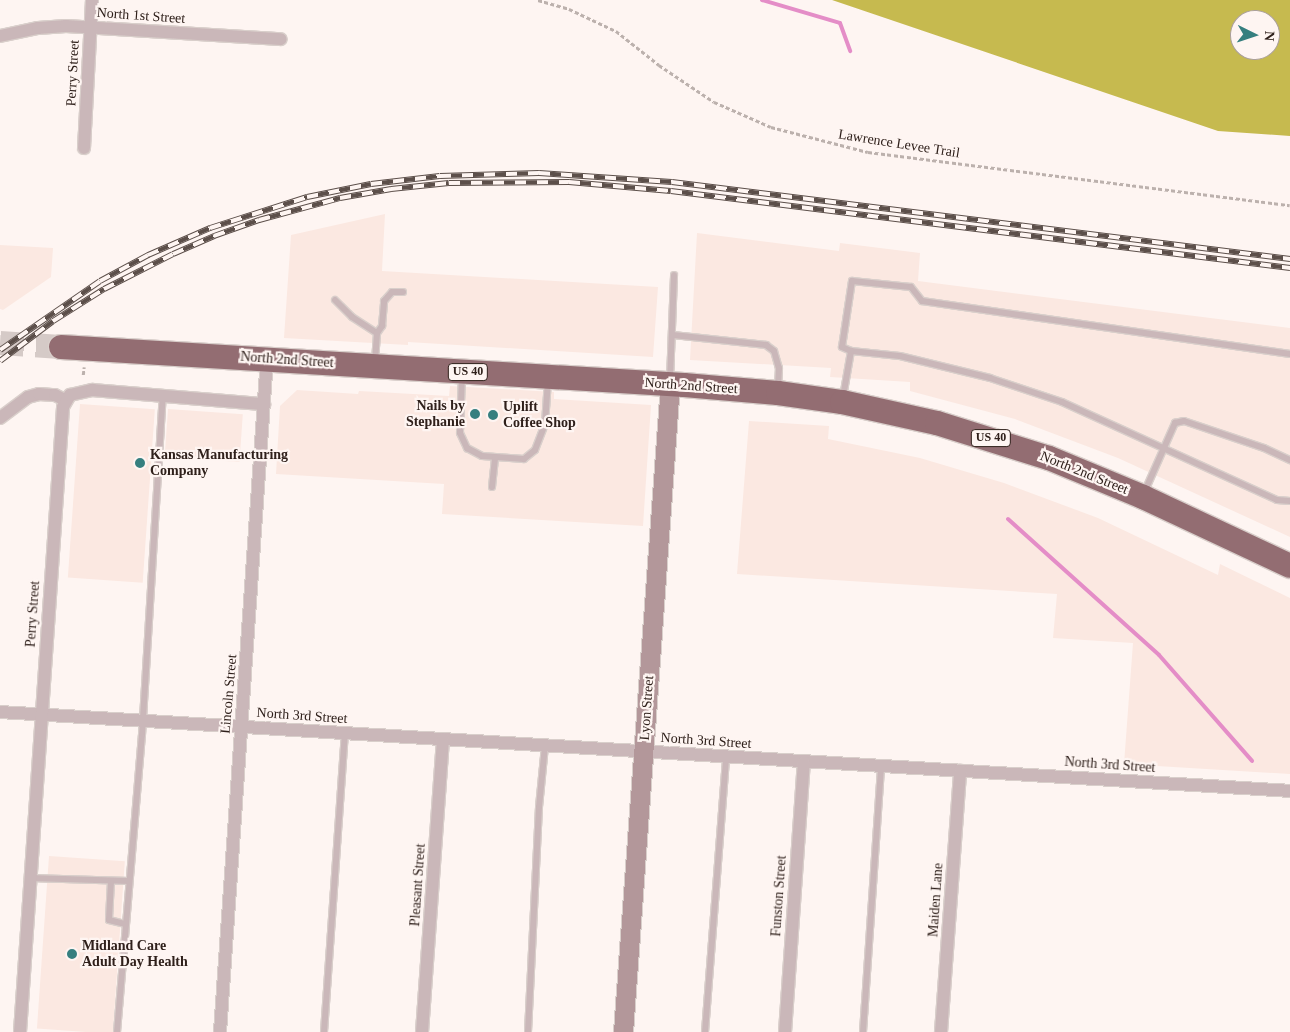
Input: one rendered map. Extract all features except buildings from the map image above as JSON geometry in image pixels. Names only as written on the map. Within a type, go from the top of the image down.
[{"type":"highway","name":"North 2nd Street","points":[[61,346],[670,384],[778,393],[842,402],[974,433],[1058,462],[1143,497],[1290,566]]},
{"type":"street","name":"Perry Street","points":[[84,148],[92,0]]},
{"type":"street","name":"North 1st Street","points":[[0,36],[38,28],[90,28],[281,39]]},
{"type":"street","name":"Lincoln Street","points":[[220,1032],[267,359]]},
{"type":"street","name":"Lyon Street","points":[[623,1032],[670,384]]},
{"type":"street","points":[[0,418],[28,397],[39,394],[55,395],[66,400],[77,392],[92,390],[264,404]]},
{"type":"street","name":"Perry Street","points":[[20,1032],[61,415],[66,400]]},
{"type":"street","name":"North 3rd Street","points":[[0,712],[804,763],[1290,791]]},
{"type":"street","name":"Pleasant Street","points":[[422,1032],[443,740]]},
{"type":"street","name":"Funston Street","points":[[784,1032],[804,763]]},
{"type":"street","name":"Maiden Lane","points":[[941,1032],[960,771]]},
{"type":"lane","points":[[670,384],[674,275]]},
{"type":"lane","points":[[1290,354],[922,301],[911,288],[852,281],[842,347],[851,351],[900,356],[990,378],[1062,402],[1276,500],[1290,501]]},
{"type":"lane","points":[[375,366],[376,333],[382,326],[387,295],[392,292],[403,292]]},
{"type":"lane","points":[[335,300],[352,317],[376,333]]},
{"type":"lane","points":[[673,335],[766,345],[774,351],[779,368],[778,393]]},
{"type":"lane","points":[[842,402],[851,351]]},
{"type":"lane","points":[[463,371],[459,423],[464,443],[475,454],[524,459],[536,450],[545,424],[548,376]]},
{"type":"lane","points":[[117,1032],[142,721],[163,396]]},
{"type":"lane","points":[[1143,497],[1175,423],[1184,421],[1256,445],[1290,460]]},
{"type":"lane","points":[[492,487],[496,457]]},
{"type":"lane","points":[[324,1032],[345,734]]},
{"type":"lane","points":[[528,1032],[539,807],[545,746]]},
{"type":"lane","points":[[705,1032],[726,758]]},
{"type":"lane","points":[[863,1032],[881,767]]},
{"type":"lane","points":[[30,878],[129,881]]},
{"type":"lane","points":[[111,881],[109,920],[125,924]]},
{"type":"path","name":"Lawrence Levee Trail","points":[[538,0],[569,9],[616,31],[660,65],[714,102],[771,128],[868,152],[1290,205]]},
{"type":"path","points":[[83,375],[84,367]]},
{"type":"shaded area","points":[[832,0],[1290,0],[1290,136],[1218,131]]},
{"type":"shaded area","points":[[385,214],[382,271],[658,287],[653,357],[408,342],[408,345],[284,338],[291,235]]},
{"type":"shaded area","points":[[697,233],[839,251],[840,243],[920,253],[918,281],[1290,328],[1290,537],[1118,458],[1015,419],[910,391],[910,382],[830,377],[831,368],[690,360]]},
{"type":"shaded area","points":[[0,245],[53,248],[51,277],[3,310],[0,309]]},
{"type":"shaded area","points":[[450,386],[554,392],[554,399],[651,405],[643,526],[442,514],[444,484],[276,474],[280,406],[297,390],[358,394],[359,391],[449,396]]},
{"type":"shaded area","points":[[80,404],[155,409],[143,583],[68,578]]},
{"type":"shaded area","points":[[168,409],[243,414],[239,462],[165,457]]},
{"type":"shaded area","points":[[749,421],[829,426],[828,439],[920,458],[1004,483],[1098,518],[1218,575],[1220,564],[1290,598],[1290,774],[1124,764],[1133,643],[1053,638],[1057,594],[737,574]]},
{"type":"shaded area","points":[[49,856],[125,861],[113,1032],[37,1029]]},
{"type":"waterway","points":[[762,0],[840,23],[850,51]]},
{"type":"waterway","points":[[1008,519],[1159,655],[1252,761]]},
{"type":"tunnel","points":[[0,343],[61,347]]},
{"type":"railway","points":[[0,350],[100,281],[148,255],[210,228],[307,197],[371,184],[440,176],[539,173],[672,182],[1290,259]]},
{"type":"railway","points":[[0,361],[53,321],[104,289],[173,254],[214,236],[259,220],[340,198],[391,189],[449,183],[569,182],[671,191],[1290,268]]},
{"type":"place","name":"Nails by Stephanie","points":[[475,414]]},
{"type":"place","name":"Uplift Coffee Shop","points":[[493,415]]},
{"type":"place","name":"Kansas Manufacturing Company","points":[[140,463]]},
{"type":"place","name":"Midland Care Adult Day Health","points":[[72,954]]}]
